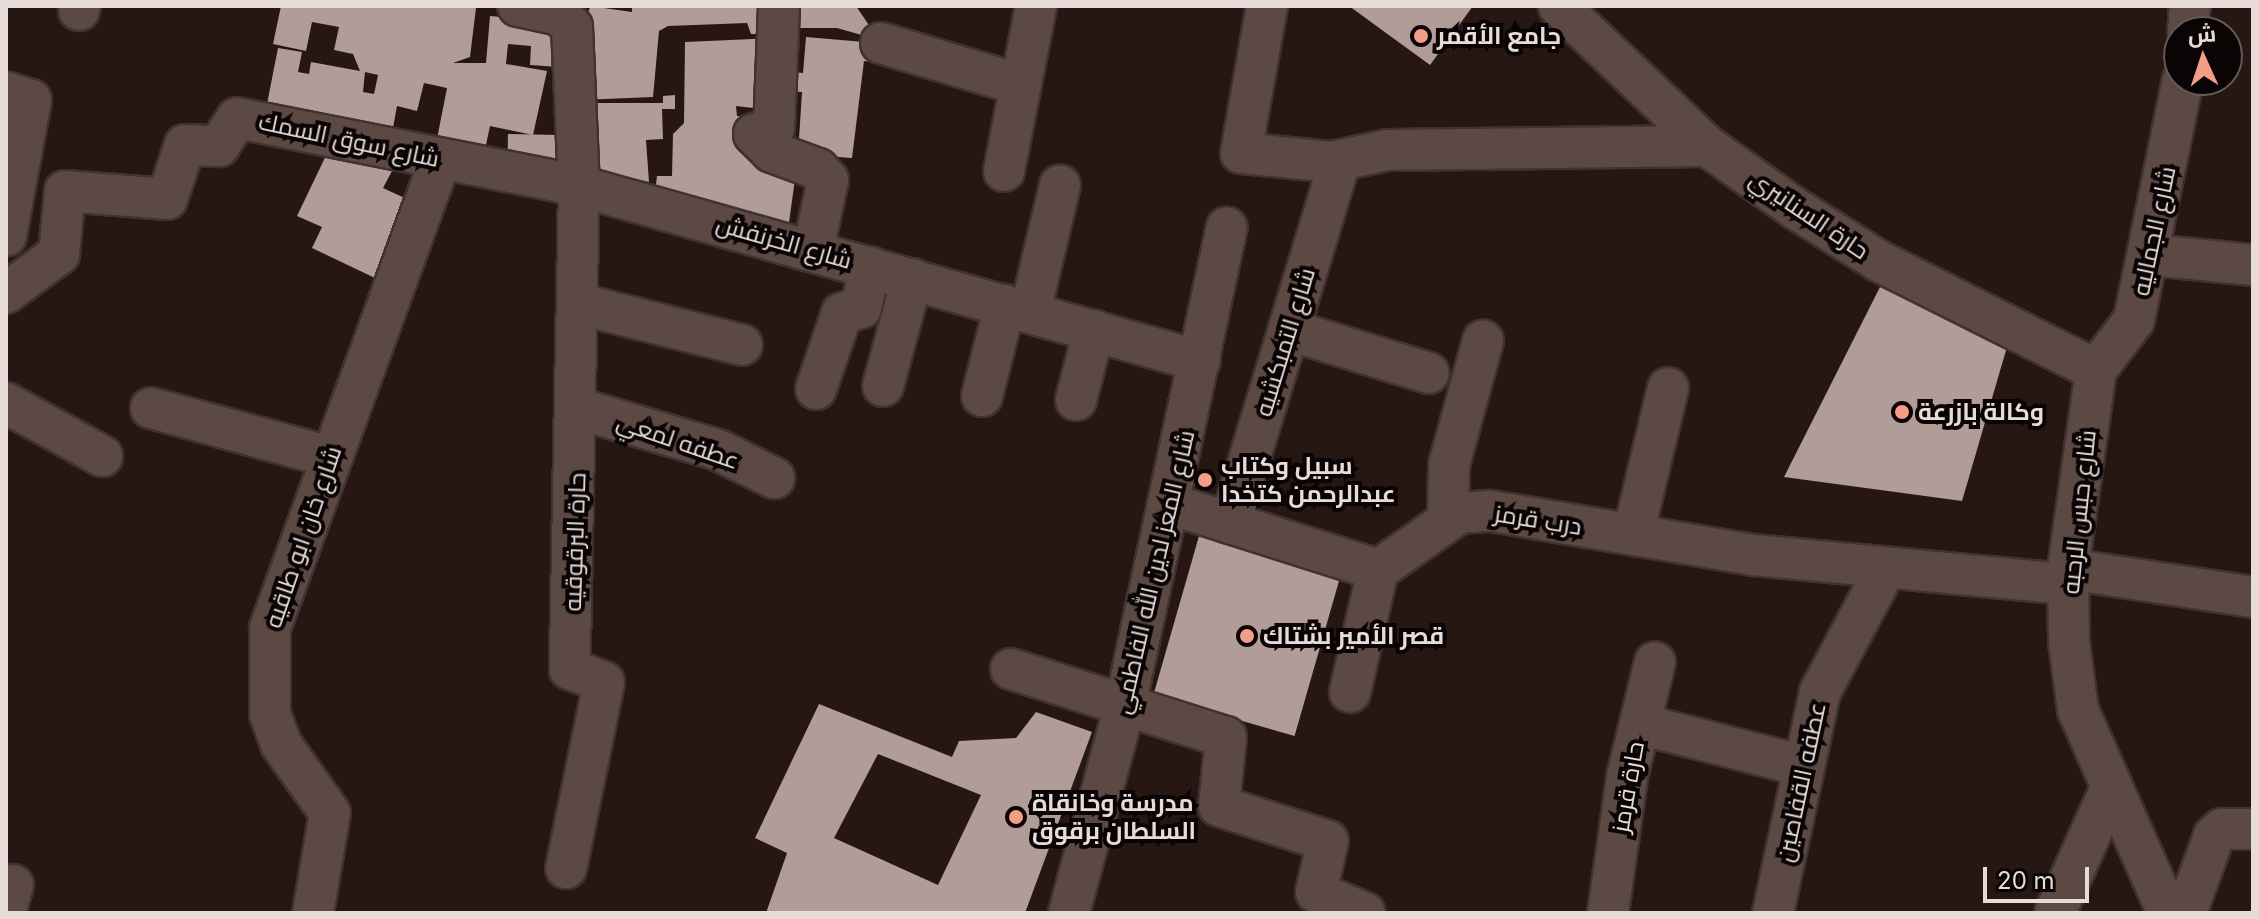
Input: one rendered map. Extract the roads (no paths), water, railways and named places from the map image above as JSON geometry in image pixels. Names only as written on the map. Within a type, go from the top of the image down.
[{"type":"street","points":[[518,6],[560,15],[572,27],[579,186]]},
{"type":"street","points":[[779,6],[774,128],[754,134],[772,152],[828,180],[813,250]]},
{"type":"street","points":[[1004,171],[1036,6]]},
{"type":"street","points":[[1267,6],[1241,153],[1340,161],[1388,150],[1707,146]]},
{"type":"street","name":"حارة السنانيري","points":[[1559,6],[1707,146],[1879,261],[2096,370]]},
{"type":"street","points":[[881,43],[1021,85]]},
{"type":"street","points":[[6,92],[31,100],[6,236]]},
{"type":"street","name":"شارع الجماليه","points":[[2096,370],[2134,320],[2152,255],[2180,96]]},
{"type":"street","name":"شارع سوق السمك","points":[[6,293],[59,254],[65,191],[167,199],[185,145],[219,146],[237,118],[440,161],[579,186]]},
{"type":"street","name":"شارع خان ابو طاقيه","points":[[313,913],[330,813],[281,744],[265,669],[277,601],[440,161]]},
{"type":"street","name":"شارع التمبكشيه","points":[[1230,523],[1340,161]]},
{"type":"street","points":[[982,396],[1018,309],[1060,185]]},
{"type":"street","name":"شارع الخرنفش","points":[[579,186],[1200,361]]},
{"type":"street","name":"حارة البرقوقيه","points":[[566,868],[604,682],[570,669],[580,409],[579,186]]},
{"type":"street","name":"شارع المعز لدين الله الفاطمي","points":[[1069,913],[1125,706],[1227,228]]},
{"type":"street","points":[[2152,255],[2253,265]]},
{"type":"street","points":[[816,389],[842,313],[861,308],[870,267]]},
{"type":"street","points":[[883,386],[912,279]]},
{"type":"street","points":[[579,304],[742,345]]},
{"type":"street","points":[[1076,400],[1094,330]]},
{"type":"street","points":[[1289,330],[1429,373]]},
{"type":"street","points":[[1448,519],[1449,465],[1483,341]]},
{"type":"street","name":"شارع حبس الرحبه","points":[[2096,370],[2068,576],[2078,710],[2109,792],[2168,913]]},
{"type":"street","points":[[1633,535],[1668,388]]},
{"type":"street","points":[[6,403],[102,456]]},
{"type":"street","points":[[151,408],[330,457]]},
{"type":"street","name":"عطفه لمعي","points":[[580,409],[718,450],[774,478]]},
{"type":"street","points":[[1170,504],[1378,570],[1350,692]]},
{"type":"street","name":"درب قرمز","points":[[1378,570],[1448,519],[1491,511],[1633,535],[1885,570],[2068,576],[2253,597]]},
{"type":"street","name":"عطفه القفاصين","points":[[1773,913],[1820,692],[1885,570]]},
{"type":"street","name":"حارة قرمز","points":[[1608,913],[1640,724],[1655,662]]},
{"type":"street","points":[[1011,669],[1226,737],[1219,806],[1328,841],[1316,892],[1365,913]]},
{"type":"street","points":[[1640,724],[1804,766]]},
{"type":"street","points":[[2055,913],[2109,792]]},
{"type":"street","points":[[2186,913],[2214,836],[2222,829],[2253,829]]},
{"type":"place","name":"جامع الأقمر","points":[[1421,36]]},
{"type":"place","name":"وكالة بازرعة","points":[[1902,412]]},
{"type":"place","name":"سبيل وكتاب عبدالرحمن كتخدا","points":[[1205,480]]},
{"type":"place","name":"قصر الأمير بشتاك","points":[[1247,636]]},
{"type":"place","name":"مدرسة وخانقاة السلطان برقوق","points":[[1016,817]]}]
